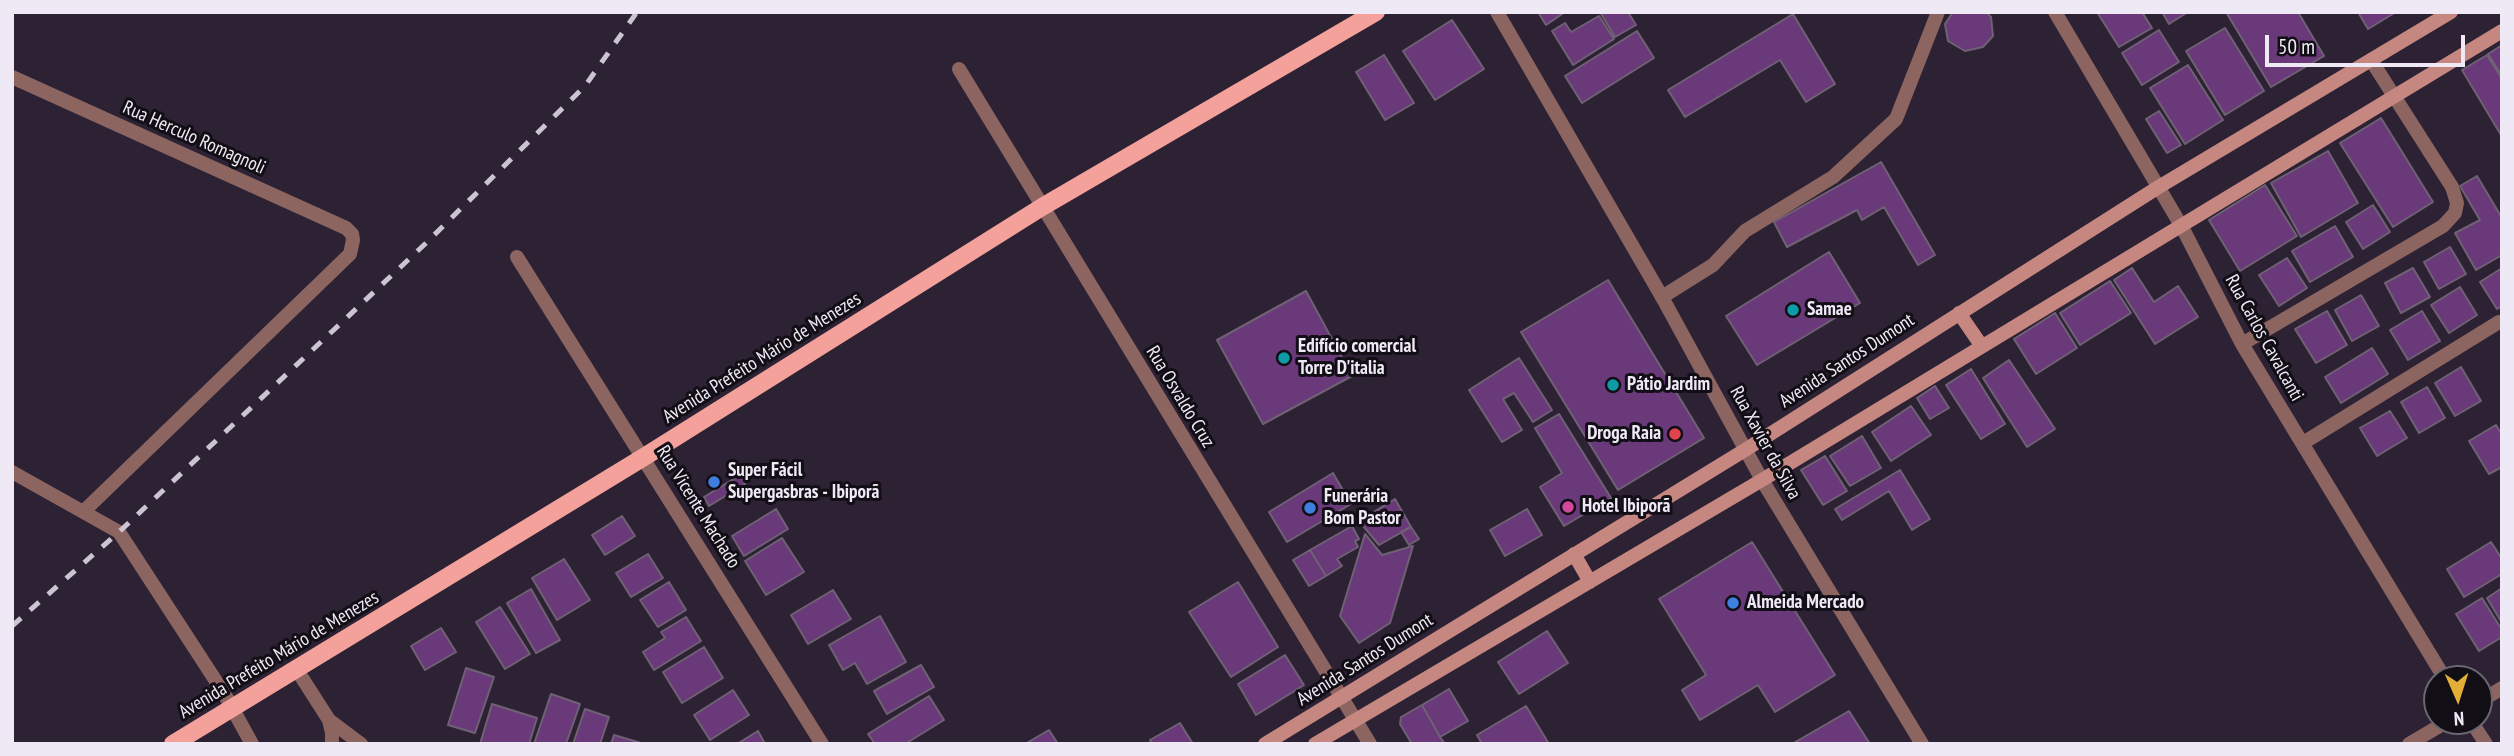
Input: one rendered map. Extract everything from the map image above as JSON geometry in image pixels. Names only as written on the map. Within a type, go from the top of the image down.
[{"type":"main road","name":"Avenida Prefeito Mário de Menezes","points":[[173,744],[644,457],[1042,207],[1376,12]]},
{"type":"main road","name":"Avenida Santos Dumont","points":[[1265,744],[1745,450],[2157,188],[2451,12]]},
{"type":"main road","points":[[1315,744],[1762,480],[2502,31]]},
{"type":"main road","points":[[1959,313],[1981,345]]},
{"type":"main road","points":[[1574,554],[1590,582]]},
{"type":"street","name":"Rua Xavier da Silva","points":[[1497,12],[1662,298],[1762,480],[1922,744]]},
{"type":"street","points":[[1662,298],[1713,265],[1745,231],[1833,177],[1896,120],[1938,12]]},
{"type":"street","name":"Rua Carlos Cavalcanti","points":[[2055,12],[2182,227],[2242,344],[2437,665]]},
{"type":"street","points":[[2242,344],[2443,226],[2455,213],[2457,203],[2452,187],[2371,60]]},
{"type":"street","name":"Rua Osvaldo Cruz","points":[[959,69],[1370,744]]},
{"type":"street","name":"Rua Herculo Romagnoli","points":[[12,77],[346,228],[354,240],[350,254],[83,512]]},
{"type":"street","name":"Rua Vicente Machado","points":[[517,257],[822,744]]},
{"type":"street","points":[[2302,443],[2499,321]]},
{"type":"street","points":[[12,472],[119,532],[232,707],[252,744]]},
{"type":"street","points":[[297,670],[329,720],[332,744]]},
{"type":"street","points":[[329,720],[361,744]]},
{"type":"street","points":[[2409,744],[2424,735]]},
{"type":"building","points":[[1538,12],[1565,12],[1546,25]]},
{"type":"building","points":[[1600,12],[1628,12],[1636,25],[1615,37]]},
{"type":"building","points":[[1953,12],[1986,12],[1991,17],[1993,36],[1983,47],[1965,51],[1948,41],[1945,24]]},
{"type":"building","points":[[2097,12],[2142,12],[2152,28],[2119,47]]},
{"type":"building","points":[[2162,12],[2188,12],[2169,24]]},
{"type":"building","points":[[2226,12],[2298,12],[2324,56],[2271,87]]},
{"type":"building","points":[[2358,12],[2396,12],[2368,29]]},
{"type":"building","points":[[1793,14],[1835,84],[1806,102],[1780,60],[1685,117],[1668,90]]},
{"type":"building","points":[[1599,16],[1614,39],[1573,65],[1552,31],[1565,23],[1571,32]]},
{"type":"building","points":[[1452,20],[1484,69],[1435,100],[1403,51]]},
{"type":"building","points":[[2225,28],[2264,91],[2225,115],[2186,51]]},
{"type":"building","points":[[2159,30],[2179,62],[2142,85],[2122,53]]},
{"type":"building","points":[[1637,31],[1654,58],[1582,103],[1565,76]]},
{"type":"building","points":[[2502,45],[2502,76],[2488,54]]},
{"type":"building","points":[[1384,55],[1414,103],[1385,120],[1356,72]]},
{"type":"building","points":[[2487,55],[2502,79],[2501,135],[2462,70]]},
{"type":"building","points":[[2188,65],[2223,120],[2185,144],[2150,88]]},
{"type":"building","points":[[2159,111],[2181,145],[2167,153],[2146,119]]},
{"type":"building","points":[[2381,118],[2433,202],[2393,227],[2340,143]]},
{"type":"building","points":[[2328,151],[2358,203],[2301,237],[2271,183]]},
{"type":"building","points":[[1881,162],[1935,255],[1918,265],[1884,207],[1862,220],[1857,210],[1787,247],[1774,222]]},
{"type":"building","points":[[2477,176],[2502,218],[2502,255],[2476,270],[2455,233],[2480,220],[2460,186]]},
{"type":"building","points":[[2265,185],[2297,236],[2240,271],[2209,220]]},
{"type":"building","points":[[2373,205],[2390,232],[2363,249],[2346,222]]},
{"type":"building","points":[[2335,226],[2353,257],[2310,282],[2292,251]]},
{"type":"building","points":[[2450,247],[2466,274],[2439,289],[2424,262]]},
{"type":"building","name":"Samae","points":[[1829,252],[1860,303],[1757,365],[1726,316]]},
{"type":"building","points":[[2287,258],[2307,288],[2279,306],[2259,275]]},
{"type":"building","points":[[2132,268],[2154,302],[2178,286],[2198,317],[2155,344],[2114,280]]},
{"type":"building","points":[[2413,268],[2430,297],[2401,313],[2385,283]]},
{"type":"building","points":[[2502,268],[2502,306],[2497,309],[2480,282]]},
{"type":"building","name":"Pátio Jardim","points":[[1608,280],[1704,438],[1618,490],[1521,332]]},
{"type":"building","points":[[2110,281],[2131,313],[2080,345],[2060,313]]},
{"type":"building","points":[[2460,287],[2477,315],[2449,333],[2431,305]]},
{"type":"building","name":"Edifício comercial Torre D'italia","points":[[1306,291],[1352,376],[1263,424],[1217,340]]},
{"type":"building","points":[[2361,295],[2379,326],[2352,341],[2335,310]]},
{"type":"building","points":[[2327,311],[2347,345],[2316,363],[2295,329]]},
{"type":"building","points":[[2422,311],[2440,341],[2408,360],[2390,330]]},
{"type":"building","points":[[2055,313],[2077,348],[2036,374],[2014,339]]},
{"type":"building","points":[[2372,348],[2388,374],[2341,403],[2325,377]]},
{"type":"building","points":[[1519,358],[1552,410],[1533,422],[1514,393],[1503,399],[1522,430],[1502,442],[1469,390]]},
{"type":"building","points":[[2009,360],[2055,429],[2027,447],[1983,378]]},
{"type":"building","points":[[2461,367],[2481,401],[2455,416],[2435,383]]},
{"type":"building","points":[[1971,369],[2005,424],[1981,439],[1946,385]]},
{"type":"building","points":[[1935,386],[1949,408],[1930,419],[1917,398]]},
{"type":"building","points":[[2427,387],[2445,418],[2419,433],[2401,402]]},
{"type":"building","points":[[1911,406],[1931,435],[1891,461],[1872,432]]},
{"type":"building","points":[[2390,411],[2407,438],[2377,456],[2360,428]]},
{"type":"building","points":[[1559,414],[1611,498],[1564,526],[1540,487],[1562,473],[1535,428]]},
{"type":"building","points":[[2496,425],[2502,435],[2502,467],[2489,474],[2469,441]]},
{"type":"building","points":[[1862,436],[1881,468],[1850,486],[1830,456]]},
{"type":"building","points":[[1825,456],[1847,491],[1823,505],[1801,470]]},
{"type":"building","points":[[1900,470],[1930,519],[1912,530],[1889,491],[1842,520],[1835,509]]},
{"type":"building","name":"Funerária Bom Pastor","points":[[1333,473],[1351,504],[1287,542],[1269,512]]},
{"type":"building","points":[[740,475],[745,484],[709,506],[704,497]]},
{"type":"building","points":[[1395,499],[1411,527],[1379,545],[1359,521]]},
{"type":"building","points":[[776,509],[788,529],[744,556],[732,536]]},
{"type":"building","points":[[1527,509],[1542,535],[1505,556],[1490,530]]},
{"type":"building","points":[[622,516],[635,536],[605,555],[592,535]]},
{"type":"building","points":[[1352,526],[1359,539],[1355,541],[1358,547],[1337,559],[1342,566],[1326,576],[1310,550]]},
{"type":"building","points":[[1411,527],[1419,539],[1409,545],[1401,532]]},
{"type":"building","points":[[1365,534],[1382,555],[1413,546],[1390,623],[1359,643],[1340,616]]},
{"type":"building","points":[[782,538],[804,572],[766,595],[745,561]]},
{"type":"building","points":[[1752,542],[1835,675],[1775,712],[1758,685],[1700,720],[1682,690],[1706,675],[1659,599]]},
{"type":"building","points":[[2491,542],[2502,559],[2502,574],[2464,597],[2447,569]]},
{"type":"building","points":[[1310,550],[1326,576],[1309,586],[1293,560]]},
{"type":"building","points":[[648,554],[663,578],[631,597],[616,573]]},
{"type":"building","points":[[564,559],[590,600],[557,620],[532,578]]},
{"type":"building","points":[[669,582],[686,610],[658,627],[640,600]]},
{"type":"building","points":[[1238,582],[1278,647],[1231,677],[1189,612]]},
{"type":"building","points":[[2502,588],[2502,623],[2487,598]]},
{"type":"building","points":[[531,589],[560,640],[536,653],[507,603]]},
{"type":"building","points":[[833,590],[851,619],[808,644],[791,615]]},
{"type":"building","points":[[2482,598],[2502,630],[2502,637],[2479,651],[2456,614]]},
{"type":"building","points":[[500,607],[530,654],[505,669],[476,622]]},
{"type":"building","points":[[880,616],[906,662],[867,684],[855,663],[843,670],[829,645]]},
{"type":"building","points":[[686,617],[701,641],[654,670],[643,652],[665,638],[661,632]]},
{"type":"building","points":[[441,628],[456,652],[425,670],[411,646]]},
{"type":"building","points":[[1547,631],[1568,663],[1519,694],[1498,662]]},
{"type":"building","points":[[704,647],[723,678],[682,703],[663,672]]},
{"type":"building","points":[[1285,655],[1304,685],[1256,715],[1238,684]]},
{"type":"building","points":[[921,665],[934,687],[887,714],[874,691]]},
{"type":"building","points":[[466,668],[494,677],[475,733],[448,725]]},
{"type":"building","points":[[1449,689],[1468,721],[1440,737],[1422,705]]},
{"type":"building","points":[[733,690],[749,715],[710,740],[694,715]]},
{"type":"building","points":[[551,694],[580,704],[566,744],[534,744]]},
{"type":"building","points":[[929,696],[944,720],[905,744],[875,744],[868,734]]},
{"type":"building","points":[[492,704],[537,718],[529,744],[480,744]]},
{"type":"building","points":[[1422,705],[1445,744],[1412,744],[1400,724],[1401,717]]},
{"type":"building","points":[[1526,706],[1549,744],[1482,744],[1477,735]]},
{"type":"building","points":[[585,709],[609,717],[600,744],[573,744]]},
{"type":"building","points":[[1849,711],[1870,744],[1792,744]]},
{"type":"building","points":[[1180,723],[1193,744],[1152,744],[1150,740]]},
{"type":"building","points":[[1049,730],[1058,744],[1025,744]]},
{"type":"building","points":[[758,731],[765,744],[737,744]]},
{"type":"building","points":[[614,735],[641,743],[641,744],[611,744]]},
{"type":"railway","points":[[12,626],[119,532],[425,244],[585,86],[637,12]]},
{"type":"place","name":"Samae","points":[[1793,310]]},
{"type":"place","name":"Edifício comercial Torre D'italia","points":[[1284,358]]},
{"type":"place","name":"Pátio Jardim","points":[[1613,385]]},
{"type":"place","name":"Droga Raia","points":[[1675,434]]},
{"type":"place","name":"Super Fácil Supergasbras - Ibiporã","points":[[714,482]]},
{"type":"place","name":"Hotel Ibiporã","points":[[1568,507]]},
{"type":"place","name":"Funerária Bom Pastor","points":[[1310,508]]},
{"type":"place","name":"Almeida Mercado","points":[[1733,603]]}]
